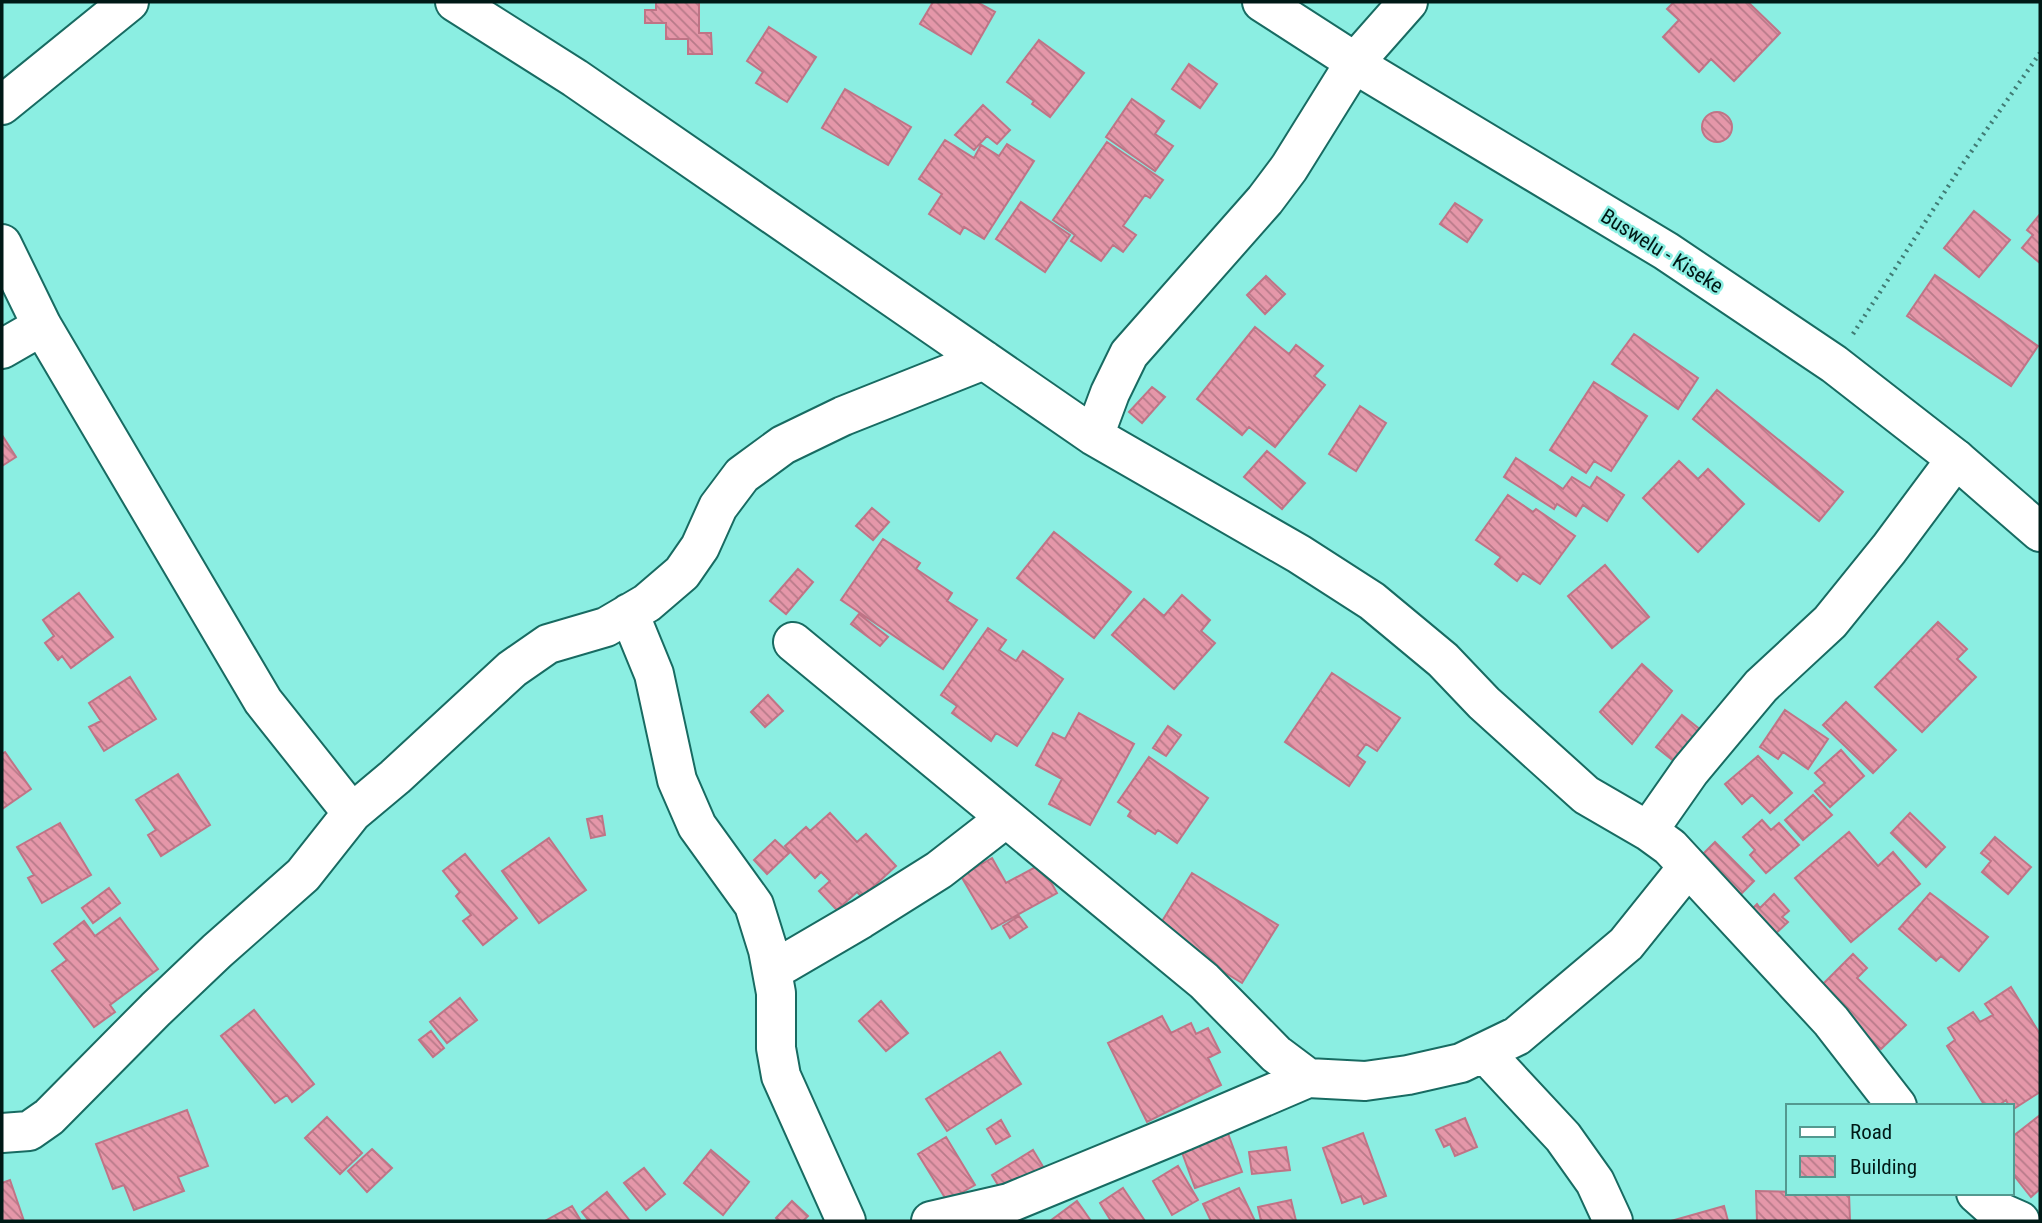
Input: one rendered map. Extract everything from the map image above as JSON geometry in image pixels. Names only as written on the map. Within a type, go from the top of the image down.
[{"type":"street","points":[[2,106],[129,2]]},
{"type":"street","points":[[455,2],[575,78],[1094,436],[1299,554],[1372,601],[1443,660],[1484,703],[1586,795],[1670,847],[1830,1021],[1895,1104]]},
{"type":"street","name":"Buswelu - Kiseke","points":[[1262,2],[1363,69],[1665,251],[1834,364],[1956,459],[2040,532]]},
{"type":"street","points":[[1094,436],[1110,393],[1129,354],[1265,200],[1289,169],[1355,62],[1408,2]]},
{"type":"street","points":[[2,244],[41,327],[263,701],[352,813]]},
{"type":"street","points":[[2,349],[41,327]]},
{"type":"street","points":[[2,1133],[29,1131],[49,1117],[207,960],[303,875],[352,813],[512,669],[548,644],[606,627],[647,603],[682,573],[700,547],[719,507],[742,475],[783,445],[843,416],[984,360]]},
{"type":"street","points":[[1648,831],[1690,771],[1761,686],[1830,622],[1889,550],[1956,459]]},
{"type":"street","points":[[629,613],[654,674],[677,780],[697,827],[754,905],[768,950],[776,993],[776,1048],[781,1076],[846,1221]]},
{"type":"street","points":[[793,642],[1204,981],[1276,1054],[1308,1078]]},
{"type":"street","points":[[772,971],[939,870],[1006,818]]},
{"type":"street","points":[[931,1221],[1009,1203],[1308,1078],[1365,1081],[1461,1063],[1517,1036],[1626,944],[1687,868]]},
{"type":"street","points":[[1484,1052],[1563,1137],[1595,1182],[1613,1221]]},
{"type":"street","points":[[1978,1195],[1995,1210],[2020,1221]]},
{"type":"street","points":[[2026,1221],[2040,1220]]},
{"type":"path","points":[[1834,364],[1962,165],[2040,53]]},
{"type":"building","points":[[656,2],[699,2],[699,33],[711,33],[712,54],[688,54],[688,39],[666,39],[666,23],[645,23],[645,10],[656,10]]},
{"type":"building","points":[[933,2],[977,2],[995,12],[971,54],[920,24]]},
{"type":"building","points":[[1674,2],[1748,2],[1780,33],[1734,81],[1711,59],[1699,72],[1663,37],[1679,20],[1667,9]]},
{"type":"building","points":[[769,27],[816,57],[787,102],[756,83],[763,72],[747,61]]},
{"type":"building","points":[[1039,40],[1084,73],[1050,117],[1032,104],[1034,101],[1007,82]]},
{"type":"building","points":[[1189,64],[1217,84],[1200,108],[1172,89]]},
{"type":"building","points":[[845,89],[911,127],[888,165],[822,128]]},
{"type":"building","points":[[1132,99],[1164,121],[1155,134],[1173,146],[1155,171],[1106,137]]},
{"type":"building","points":[[983,105],[1010,130],[997,144],[987,136],[974,150],[955,135]]},
{"type":"building","points":[[1717,112],[1728,116],[1732,127],[1728,138],[1717,142],[1706,138],[1702,127],[1706,116]]},
{"type":"building","points":[[945,140],[974,158],[981,145],[999,156],[1007,144],[1034,161],[984,239],[964,227],[960,234],[929,214],[942,194],[919,179]]},
{"type":"building","points":[[1107,142],[1163,180],[1150,198],[1145,195],[1123,226],[1136,235],[1123,252],[1113,245],[1101,261],[1071,241],[1075,235],[1053,220]]},
{"type":"building","points":[[1021,202],[1070,235],[1045,272],[996,239]]},
{"type":"building","points":[[1455,203],[1482,220],[1467,242],[1440,224]]},
{"type":"building","points":[[1974,211],[2010,240],[1979,277],[1944,248]]},
{"type":"building","points":[[2040,214],[2040,263],[2022,248],[2033,235],[2027,230]]},
{"type":"building","points":[[1935,275],[2038,346],[2011,386],[1907,316]]},
{"type":"building","points":[[1266,276],[1285,294],[1265,314],[1247,295]]},
{"type":"building","points":[[1255,327],[1289,354],[1296,345],[1323,366],[1314,376],[1325,385],[1275,447],[1249,427],[1242,435],[1197,399]]},
{"type":"building","points":[[1634,334],[1698,378],[1678,409],[1612,364]]},
{"type":"building","points":[[1594,382],[1647,416],[1611,471],[1594,461],[1586,473],[1550,450]]},
{"type":"building","points":[[1152,387],[1165,397],[1142,423],[1129,412]]},
{"type":"building","points":[[1717,390],[1843,492],[1819,521],[1693,419]]},
{"type":"building","points":[[1360,406],[1386,423],[1356,471],[1329,454]]},
{"type":"building","points":[[2,435],[16,457],[2,466]]},
{"type":"building","points":[[1267,451],[1305,483],[1282,509],[1244,477]]},
{"type":"building","points":[[1516,458],[1563,489],[1572,477],[1590,488],[1597,477],[1624,495],[1607,521],[1583,505],[1576,516],[1557,504],[1554,509],[1504,477]]},
{"type":"building","points":[[1679,461],[1698,479],[1708,469],[1744,504],[1698,552],[1643,498]]},
{"type":"building","points":[[1508,495],[1533,512],[1536,509],[1575,536],[1540,584],[1523,573],[1517,581],[1495,564],[1501,557],[1476,540]]},
{"type":"building","points":[[872,508],[889,522],[873,540],[856,526]]},
{"type":"building","points":[[1054,532],[1131,592],[1094,638],[1017,578]]},
{"type":"building","points":[[883,539],[920,563],[916,569],[952,593],[947,601],[977,620],[943,669],[841,600]]},
{"type":"building","points":[[1605,565],[1649,617],[1612,648],[1568,596]]},
{"type":"building","points":[[798,569],[813,582],[786,614],[770,601]]},
{"type":"building","points":[[79,593],[113,637],[71,668],[62,656],[58,660],[45,643],[54,636],[43,620]]},
{"type":"building","points":[[1182,595],[1210,620],[1201,631],[1215,643],[1174,689],[1112,635],[1144,599],[1164,616]]},
{"type":"building","points":[[859,614],[888,637],[880,646],[851,624]]},
{"type":"building","points":[[1938,622],[1967,649],[1957,659],[1976,677],[1922,732],[1875,687]]},
{"type":"building","points":[[988,628],[1006,640],[999,650],[1016,661],[1023,651],[1063,679],[1017,746],[996,733],[991,741],[952,713],[957,706],[941,695]]},
{"type":"building","points":[[1642,664],[1672,691],[1632,744],[1600,712]]},
{"type":"building","points":[[1332,673],[1400,718],[1377,751],[1366,744],[1357,756],[1365,762],[1349,786],[1285,742]]},
{"type":"building","points":[[130,677],[156,719],[104,751],[89,727],[101,721],[89,703]]},
{"type":"building","points":[[768,695],[783,711],[765,727],[751,712]]},
{"type":"building","points":[[1846,702],[1896,750],[1873,773],[1823,725]]},
{"type":"building","points":[[1785,710],[1828,739],[1808,769],[1783,752],[1778,759],[1760,747]]},
{"type":"building","points":[[1079,713],[1134,744],[1090,825],[1049,804],[1062,779],[1036,765],[1053,733],[1065,739]]},
{"type":"building","points":[[1682,715],[1702,731],[1675,762],[1656,747]]},
{"type":"building","points":[[1168,726],[1181,735],[1166,756],[1153,748]]},
{"type":"building","points":[[1841,750],[1864,776],[1830,807],[1815,791],[1825,783],[1815,773]]},
{"type":"building","points":[[5,752],[31,789],[2,809],[2,754]]},
{"type":"building","points":[[1758,756],[1792,793],[1770,813],[1752,795],[1742,804],[1725,784]]},
{"type":"building","points":[[1149,757],[1208,798],[1177,843],[1158,830],[1155,834],[1128,816],[1131,811],[1118,802]]},
{"type":"building","points":[[178,774],[210,825],[161,856],[148,835],[156,830],[136,800]]},
{"type":"building","points":[[1813,795],[1832,815],[1803,840],[1785,820]]},
{"type":"building","points":[[830,813],[857,842],[866,834],[896,866],[862,897],[857,892],[837,910],[819,891],[830,881],[821,872],[815,878],[785,846],[806,827],[810,831]]},
{"type":"building","points":[[1910,813],[1945,847],[1926,867],[1891,833]]},
{"type":"building","points":[[602,816],[605,835],[591,838],[587,819]]},
{"type":"building","points":[[1762,820],[1771,830],[1779,823],[1799,845],[1766,873],[1750,855],[1755,850],[1743,837]]},
{"type":"building","points":[[60,823],[91,875],[42,903],[28,878],[34,875],[17,847]]},
{"type":"building","points":[[1849,832],[1878,866],[1893,852],[1920,884],[1851,942],[1795,878]]},
{"type":"building","points":[[1995,837],[2031,867],[2008,894],[1982,872],[1991,861],[1981,853]]},
{"type":"building","points":[[549,838],[586,890],[539,923],[502,871]]},
{"type":"building","points":[[775,840],[789,853],[767,874],[754,860]]},
{"type":"building","points":[[1715,842],[1754,881],[1736,899],[1696,861]]},
{"type":"building","points":[[465,854],[517,918],[483,945],[463,921],[471,915],[456,896],[460,892],[443,871]]},
{"type":"building","points":[[992,858],[1006,883],[1041,864],[1057,893],[992,929],[961,876]]},
{"type":"building","points":[[1192,873],[1278,925],[1242,983],[1156,931]]},
{"type":"building","points":[[109,888],[120,903],[93,923],[82,908]]},
{"type":"building","points":[[1930,893],[1988,937],[1959,971],[1941,956],[1936,961],[1899,929]]},
{"type":"building","points":[[1774,894],[1789,911],[1782,917],[1788,922],[1773,936],[1750,911],[1757,904],[1760,908]]},
{"type":"building","points":[[1019,916],[1027,927],[1010,938],[1003,926]]},
{"type":"building","points":[[120,918],[158,969],[110,1005],[115,1012],[94,1027],[52,971],[67,960],[54,944],[84,921],[95,936]]},
{"type":"building","points":[[1853,954],[1867,968],[1857,978],[1906,1025],[1881,1049],[1818,989]]},
{"type":"building","points":[[2011,987],[2040,1034],[2040,1092],[2014,1109],[2014,1104],[2008,1104],[2006,1100],[2001,1104],[1984,1104],[1947,1046],[1955,1040],[1948,1028],[1973,1012],[1980,1022],[1993,1015],[1985,1004]]},
{"type":"building","points":[[460,998],[477,1020],[447,1043],[430,1022]]},
{"type":"building","points":[[881,1001],[908,1033],[886,1051],[859,1021]]},
{"type":"building","points":[[254,1010],[314,1084],[292,1102],[287,1095],[275,1103],[221,1036]]},
{"type":"building","points":[[1162,1016],[1171,1033],[1191,1023],[1196,1034],[1208,1028],[1220,1052],[1208,1058],[1221,1085],[1147,1122],[1108,1043]]},
{"type":"building","points":[[431,1031],[444,1048],[433,1057],[419,1040]]},
{"type":"building","points":[[1000,1052],[1021,1084],[947,1131],[926,1099]]},
{"type":"building","points":[[187,1110],[208,1166],[178,1177],[184,1191],[134,1210],[124,1185],[113,1189],[96,1144]]},
{"type":"building","points":[[2040,1115],[2040,1189],[2031,1197],[2014,1176],[2014,1135]]},
{"type":"building","points":[[327,1117],[362,1153],[340,1174],[305,1138]]},
{"type":"building","points":[[1465,1118],[1477,1147],[1455,1156],[1450,1144],[1444,1147],[1436,1130]]},
{"type":"building","points":[[1001,1120],[1010,1136],[996,1144],[987,1129]]},
{"type":"building","points":[[1226,1128],[1242,1172],[1195,1188],[1179,1144]]},
{"type":"building","points":[[1363,1133],[1386,1196],[1364,1204],[1361,1196],[1342,1203],[1323,1148]]},
{"type":"building","points":[[946,1137],[975,1185],[947,1201],[918,1154]]},
{"type":"building","points":[[1286,1147],[1290,1170],[1252,1174],[1249,1152]]},
{"type":"building","points":[[372,1149],[392,1168],[367,1192],[348,1171]]},
{"type":"building","points":[[711,1150],[749,1182],[723,1215],[684,1183]]},
{"type":"building","points":[[1033,1150],[1045,1170],[1004,1195],[992,1175]]},
{"type":"building","points":[[1178,1166],[1198,1200],[1172,1215],[1153,1181]]},
{"type":"building","points":[[644,1168],[665,1194],[646,1210],[624,1183]]},
{"type":"building","points":[[10,1180],[24,1221],[2,1221],[2,1183]]},
{"type":"building","points":[[1123,1188],[1145,1221],[1111,1221],[1100,1203]]},
{"type":"building","points":[[1239,1188],[1255,1221],[1211,1221],[1203,1204]]},
{"type":"building","points":[[1756,1191],[1786,1192],[1786,1195],[1849,1195],[1850,1221],[1757,1221]]},
{"type":"building","points":[[607,1192],[630,1221],[589,1221],[582,1212]]},
{"type":"building","points":[[1291,1200],[1296,1221],[1261,1221],[1258,1207]]},
{"type":"building","points":[[792,1201],[808,1216],[803,1221],[779,1221],[776,1218]]},
{"type":"building","points":[[1077,1201],[1091,1221],[1050,1221]]},
{"type":"building","points":[[572,1206],[581,1221],[545,1221]]},
{"type":"building","points":[[1724,1206],[1728,1221],[1671,1221]]}]
